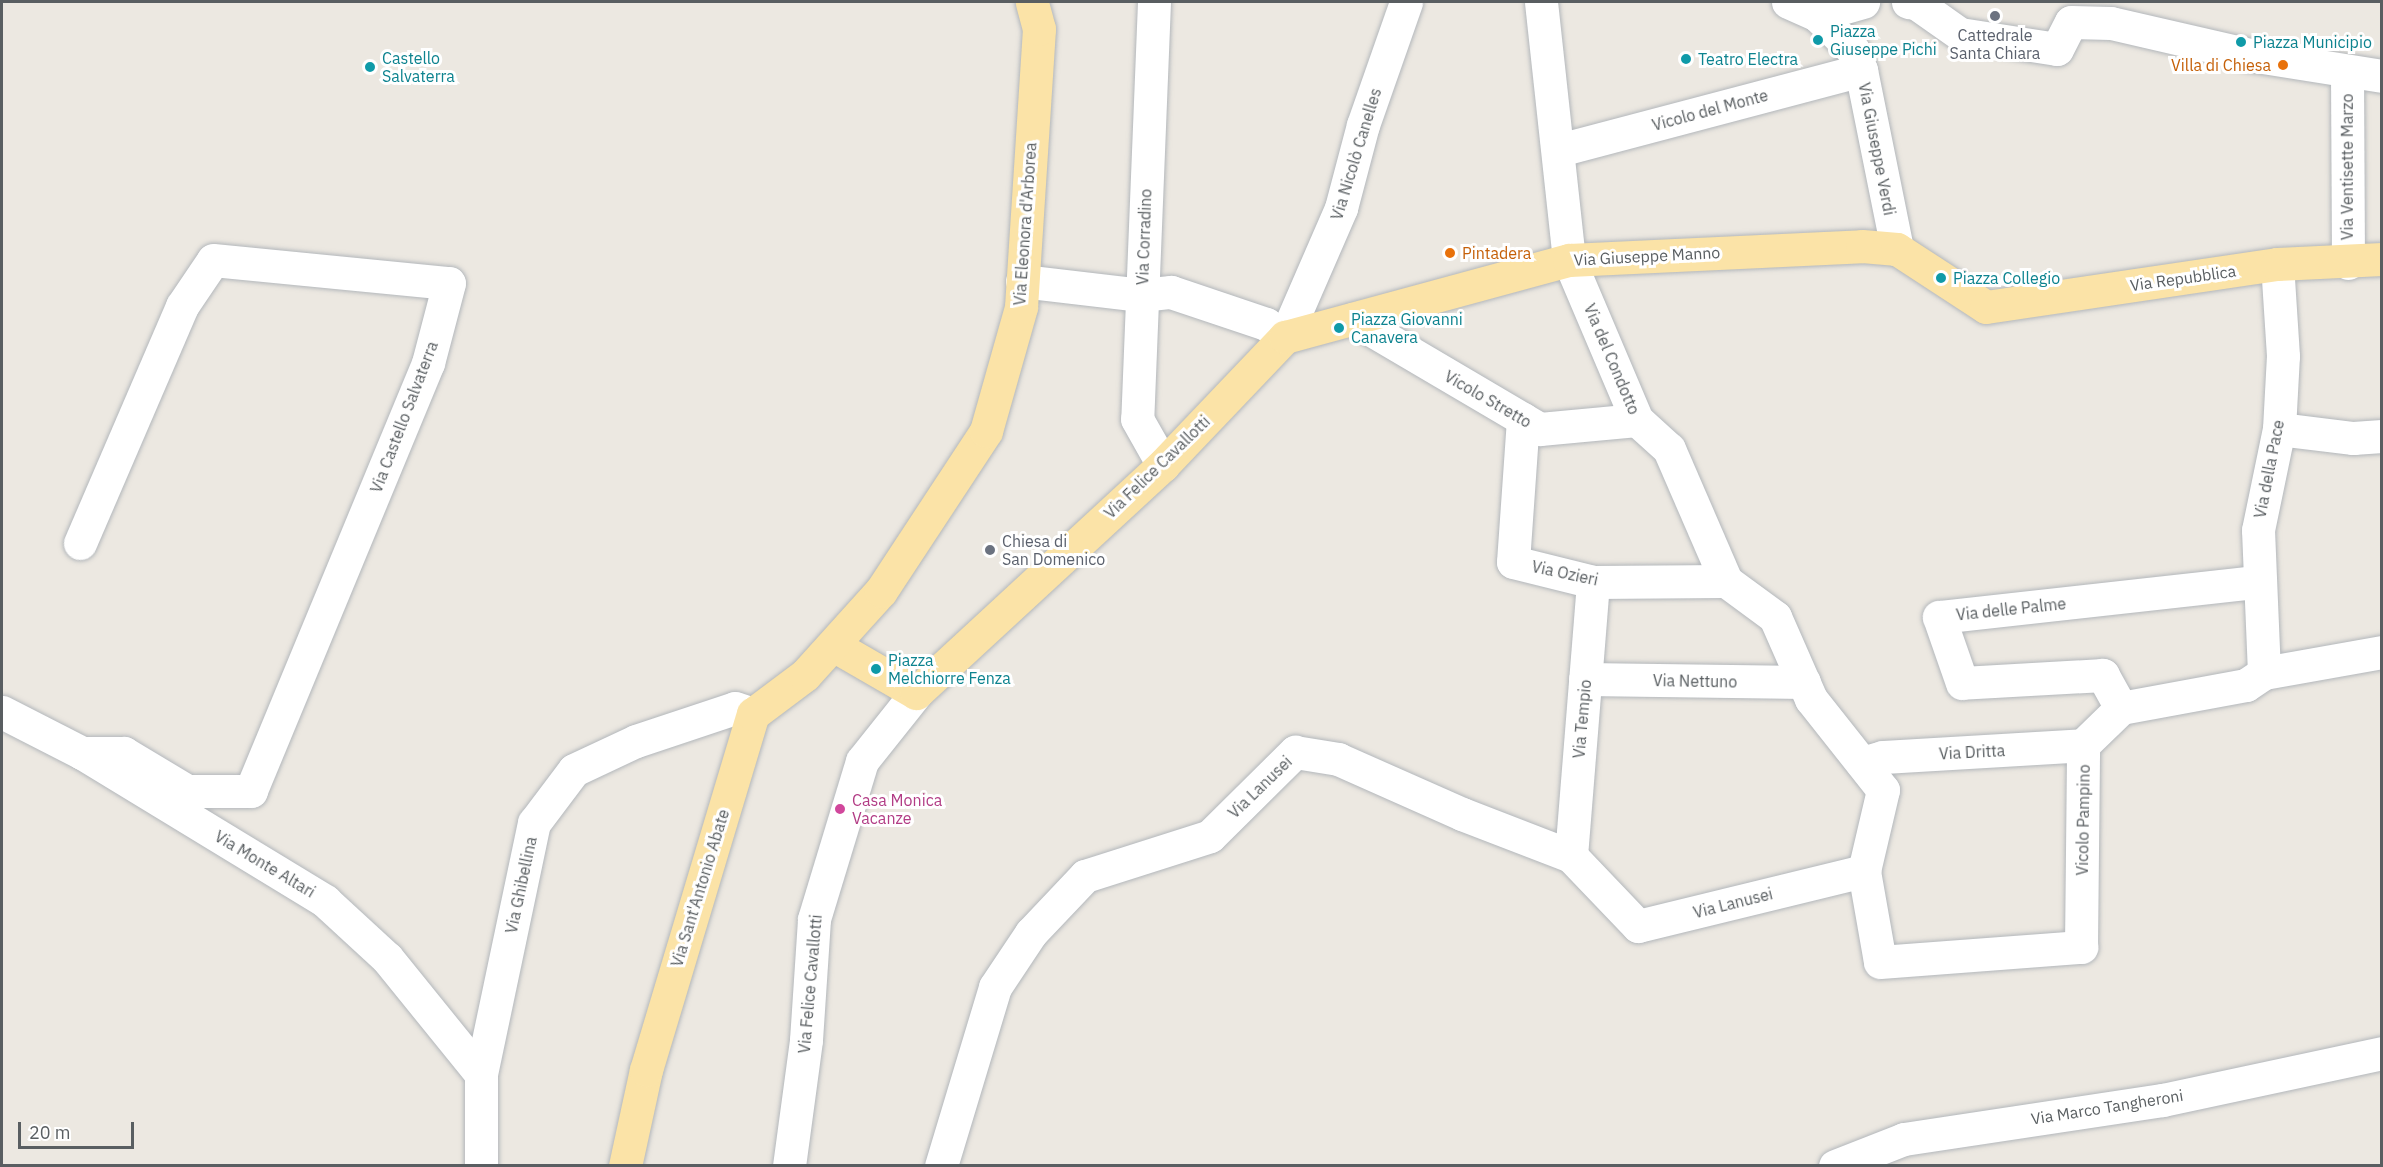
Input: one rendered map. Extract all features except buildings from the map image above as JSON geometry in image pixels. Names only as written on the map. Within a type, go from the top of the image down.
[{"type":"main road","name":"Via Eleonora d'Arborea","points":[[833,645],[881,591],[986,431],[1021,307],[1039,29],[1032,2]]},
{"type":"main road","name":"Via Giuseppe Manno","points":[[1353,320],[1569,260],[1862,246],[1897,249]]},
{"type":"main road","name":"Via Repubblica","points":[[1897,249],[1986,307],[2277,264],[2382,259]]},
{"type":"main road","points":[[1285,337],[1353,320]]},
{"type":"main road","name":"Via Felice Cavallotti","points":[[916,693],[1163,465],[1285,337]]},
{"type":"main road","points":[[753,714],[805,675],[833,645],[916,693]]},
{"type":"main road","name":"Via Sant'Antonio Abate","points":[[625,1166],[646,1070],[753,714]]},
{"type":"street","name":"Via Corradino","points":[[1154,2],[1137,419],[1163,465]]},
{"type":"street","name":"Via Nicolò Canelles","points":[[1285,337],[1341,208],[1364,125],[1406,2]]},
{"type":"street","name":"Via del Condotto","points":[[1542,2],[1569,260],[1637,420],[1669,449],[1726,581]]},
{"type":"street","points":[[1788,2],[1817,15],[1857,60]]},
{"type":"street","points":[[1817,15],[1863,2]]},
{"type":"street","points":[[1908,2],[1916,3],[1960,34],[2057,49],[2071,22],[2111,23],[2157,34],[2382,76]]},
{"type":"street","name":"Vicolo del Monte","points":[[1559,150],[1857,60]]},
{"type":"street","name":"Via Giuseppe Verdi","points":[[1857,60],[1897,249]]},
{"type":"street","name":"Via Ventisette Marzo","points":[[2332,68],[2348,262]]},
{"type":"street","name":"Via Castello Salvaterra","points":[[80,543],[182,306],[213,261],[449,283],[428,363],[251,791],[188,791],[124,753],[82,753]]},
{"type":"street","name":"Via della Pace","points":[[2264,673],[2258,582],[2259,514],[2279,429],[2283,356],[2277,264]]},
{"type":"street","points":[[1022,281],[1142,296],[1171,292],[1266,324],[1285,337]]},
{"type":"street","name":"Vicolo Stretto","points":[[1353,320],[1540,429],[1637,420]]},
{"type":"street","name":"Via Ozieri","points":[[1523,419],[1513,562],[1593,582],[1726,581]]},
{"type":"street","points":[[2279,429],[2353,438],[2382,436]]},
{"type":"street","points":[[1726,581],[1775,617],[1811,699],[1883,790],[1864,871]]},
{"type":"street","name":"Via Tempio","points":[[1571,856],[1593,582]]},
{"type":"street","name":"Via delle Palme","points":[[2121,708],[2103,675],[1962,683],[1939,617],[2258,582]]},
{"type":"street","points":[[2121,708],[2246,685],[2264,673],[2382,652]]},
{"type":"street","name":"Via Nettuno","points":[[1585,679],[1804,682]]},
{"type":"street","name":"Via Felice Cavallotti","points":[[789,1166],[806,1040],[814,919],[862,761],[916,693]]},
{"type":"street","name":"Via Ghibellina","points":[[481,1166],[481,1074],[534,824],[574,770],[636,741],[735,708],[753,714]]},
{"type":"street","name":"Vicolo Pampino","points":[[1864,871],[1880,962],[2081,947],[2083,745],[2121,708]]},
{"type":"street","name":"Via Monte Altari","points":[[2,712],[82,753],[325,901],[387,958],[481,1074]]},
{"type":"street","name":"Via Dritta","points":[[1862,763],[1882,757],[2083,745]]},
{"type":"street","name":"Via Lanusei","points":[[941,1166],[995,987],[1031,933],[1085,876],[1210,836],[1295,752],[1338,759],[1451,810],[1571,856],[1638,926],[1864,871]]},
{"type":"street","name":"Via Marco Tangheroni","points":[[1835,1166],[1904,1139],[2163,1100],[2382,1053]]},
{"type":"place","name":"Cattedrale Santa Chiara","points":[[1995,16]]},
{"type":"place","name":"Piazza Giuseppe Pichi","points":[[1818,40]]},
{"type":"place","name":"Piazza Municipio","points":[[2241,42]]},
{"type":"place","name":"Teatro Electra","points":[[1686,59]]},
{"type":"place","name":"Villa di Chiesa","points":[[2283,65]]},
{"type":"place","name":"Castello Salvaterra","points":[[370,67]]},
{"type":"place","name":"Pintadera","points":[[1450,253]]},
{"type":"place","name":"Piazza Collegio","points":[[1941,278]]},
{"type":"place","name":"Piazza Giovanni Canavera","points":[[1339,328]]},
{"type":"place","name":"Chiesa di San Domenico","points":[[990,550]]},
{"type":"place","name":"Piazza Melchiorre Fenza","points":[[876,669]]},
{"type":"place","name":"Casa Monica Vacanze","points":[[840,809]]}]
